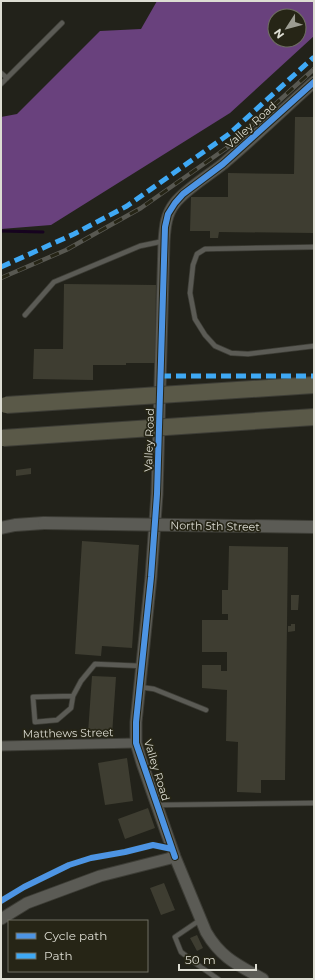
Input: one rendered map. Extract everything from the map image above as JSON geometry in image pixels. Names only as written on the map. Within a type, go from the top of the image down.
[{"type":"highway","points":[[6,404],[314,385]]},
{"type":"highway","points":[[3,438],[314,417]]},
{"type":"main road","name":"North 5th Street","points":[[1,528],[15,525],[44,523],[314,527]]},
{"type":"street","name":"Valley Road","points":[[263,979],[234,963],[222,954],[213,944],[201,920],[175,857],[136,743],[136,722],[157,494],[164,227],[168,214],[183,194],[223,164],[314,82]]},
{"type":"street","name":"Matthews Street","points":[[1,746],[136,743]]},
{"type":"street","points":[[1,919],[27,903],[100,876],[175,857]]},
{"type":"lane","points":[[1,84],[62,23]]},
{"type":"lane","points":[[1,73],[7,78]]},
{"type":"lane","points":[[25,315],[54,282],[140,246],[164,240]]},
{"type":"lane","points":[[314,247],[205,248],[197,254],[193,265],[190,293],[195,319],[205,335],[215,346],[231,353],[248,354],[314,346]]},
{"type":"lane","points":[[73,696],[33,697],[35,722],[57,720],[71,708],[73,696],[81,681],[95,664],[142,666]]},
{"type":"lane","points":[[140,687],[154,689],[206,710]]},
{"type":"lane","points":[[157,805],[314,803]]},
{"type":"lane","points":[[201,920],[175,937],[181,952],[198,966],[218,979]]},
{"type":"shaded area","points":[[157,1],[314,1],[314,36],[307,42],[307,8],[267,8],[267,48],[301,48],[230,113],[51,225],[1,229],[1,117],[17,114],[100,31],[141,29]]},
{"type":"building","points":[[295,117],[314,117],[314,233],[219,232],[218,238],[210,238],[210,231],[190,231],[191,197],[228,197],[228,173],[294,174]]},
{"type":"building","points":[[64,284],[156,285],[155,363],[93,365],[93,380],[33,379],[34,349],[63,349]]},
{"type":"building","points":[[31,468],[31,474],[16,476],[16,470]]},
{"type":"building","points":[[82,541],[139,545],[132,648],[102,646],[101,656],[75,654]]},
{"type":"building","points":[[229,546],[288,547],[285,780],[261,780],[261,793],[237,792],[238,742],[226,741],[227,690],[202,688],[202,665],[221,665],[221,671],[227,671],[227,652],[202,652],[202,620],[228,620],[228,614],[222,614],[222,590],[228,590]]},
{"type":"building","points":[[291,595],[299,595],[298,610],[291,610]]},
{"type":"building","points":[[291,624],[295,624],[295,631],[288,632],[288,626],[291,626]]},
{"type":"building","points":[[92,676],[116,677],[112,735],[88,733]]},
{"type":"building","points":[[127,758],[133,801],[105,805],[98,763]]},
{"type":"building","points":[[148,808],[155,828],[125,839],[118,819]]},
{"type":"building","points":[[164,883],[175,910],[161,915],[150,888]]},
{"type":"building","points":[[197,935],[203,948],[197,951],[190,938]]},
{"type":"waterway","points":[[1,231],[43,232]]},
{"type":"railway","points":[[1,278],[66,250],[141,208],[228,147],[314,69]]},
{"type":"marked path","points":[[1,267],[74,234],[127,206],[229,134],[314,57]]},
{"type":"marked path","points":[[161,376],[314,376]]},
{"type":"cycle path","points":[[175,857],[136,743],[136,722],[151,577],[157,494],[165,227],[168,214],[183,194],[223,164],[314,82]]},
{"type":"cycle path","points":[[1,901],[24,887],[69,865],[91,858],[153,845],[172,849]]}]
